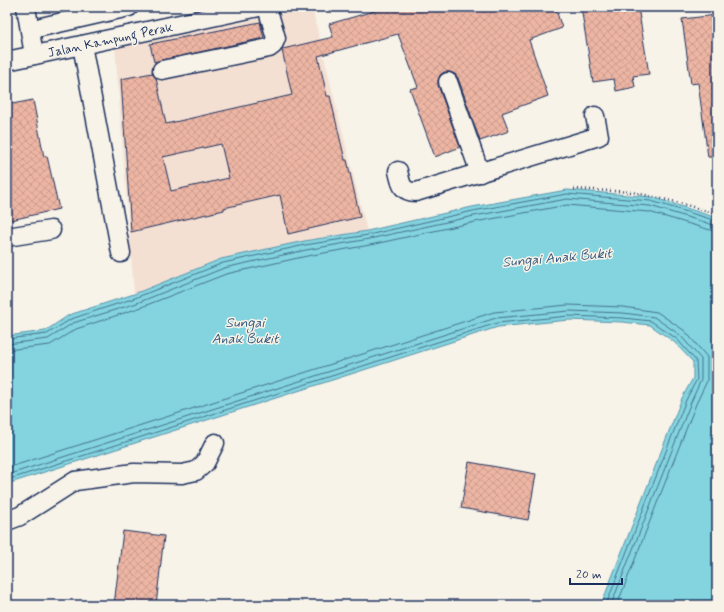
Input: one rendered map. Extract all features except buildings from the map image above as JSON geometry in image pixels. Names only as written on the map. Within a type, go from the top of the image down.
[{"type":"street","points":[[26,7],[40,54]]},
{"type":"street","points":[[37,7],[41,27],[40,54]]},
{"type":"street","points":[[41,27],[129,7]]},
{"type":"street","name":"Jalan Kampung Perak","points":[[7,61],[82,45],[184,15],[259,7]]},
{"type":"street","points":[[162,70],[268,48],[273,45],[276,38],[267,7]]},
{"type":"street","points":[[82,45],[121,253]]},
{"type":"street","points":[[448,82],[480,173]]},
{"type":"street","points":[[398,171],[401,184],[404,189],[410,192],[416,192],[599,136],[595,116]]},
{"type":"street","points":[[7,237],[51,230]]},
{"type":"street","points":[[7,521],[20,516],[75,481],[134,473],[182,474],[196,471],[205,463],[215,443]]},
{"type":"path","points":[[574,189],[632,192],[676,202],[717,214]]},
{"type":"shaded area","points":[[312,8],[367,231],[304,241],[221,259],[134,294],[115,47]]},
{"type":"water","name":"Sungai Anak Bukit","points":[[567,190],[652,197],[717,218],[717,605],[601,605],[682,398],[693,378],[693,362],[674,342],[650,325],[622,322],[569,320],[498,327],[7,484],[7,336],[45,331],[69,315],[134,294],[221,259],[304,241],[367,231],[472,207]]}]
